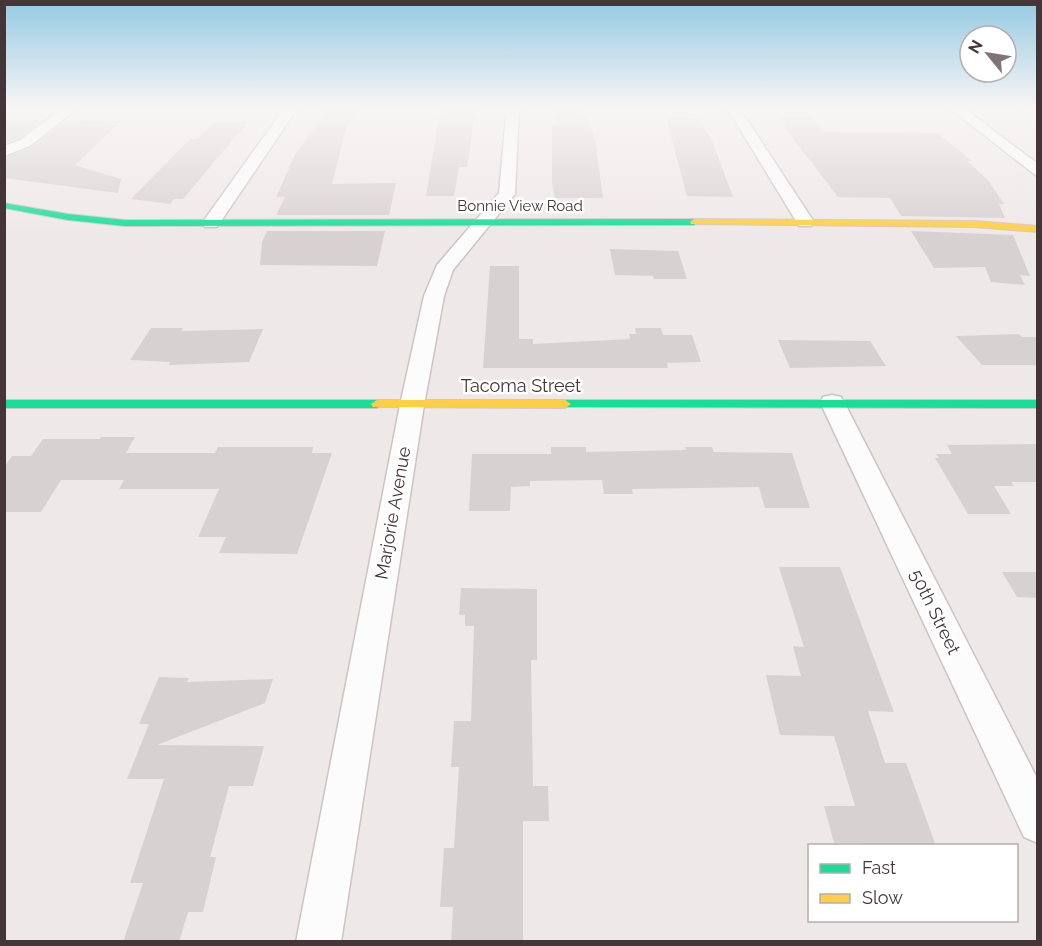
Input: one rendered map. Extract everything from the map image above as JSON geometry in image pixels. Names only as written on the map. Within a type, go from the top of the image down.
[{"type":"street","points":[[211,222],[262,150]]},
{"type":"street","name":"Marjorie Avenue","points":[[318,942],[412,405],[434,296],[444,269],[507,194],[510,150]]},
{"type":"street","points":[[760,150],[805,222]]},
{"type":"street","points":[[1010,150],[1038,172]]},
{"type":"street","name":"Bonnie View Road","points":[[4,205],[68,217],[125,223],[805,222],[975,224],[1038,229]]},
{"type":"street","name":"Tacoma Street","points":[[4,404],[412,405],[832,402],[1038,404]]},
{"type":"street","name":"50th Street","points":[[832,402],[1038,823]]},
{"type":"building","points":[[25,150],[91,150],[75,165],[121,179],[118,193],[4,178],[4,158]]},
{"type":"building","points":[[179,150],[224,150],[183,199],[174,199],[170,204],[131,199]]},
{"type":"building","points":[[298,150],[340,150],[332,184],[396,183],[389,215],[276,215],[285,197],[276,197]]},
{"type":"building","points":[[434,150],[469,150],[467,167],[459,167],[454,196],[426,196]]},
{"type":"building","points":[[552,150],[597,150],[603,198],[555,198],[552,183]]},
{"type":"building","points":[[675,150],[715,150],[733,197],[687,196]]},
{"type":"building","points":[[802,150],[958,150],[988,180],[1004,204],[999,204],[1005,218],[901,216],[890,198],[838,197]]},
{"type":"building","points":[[267,231],[385,231],[377,266],[260,265],[262,242]]},
{"type":"building","points":[[911,231],[1013,235],[1030,276],[1020,275],[1025,285],[991,282],[985,267],[934,268]]},
{"type":"building","points":[[610,249],[678,251],[687,279],[654,279],[653,276],[615,275]]},
{"type":"building","points":[[490,266],[519,266],[519,339],[533,339],[533,344],[630,339],[629,334],[636,334],[635,328],[661,328],[663,335],[692,335],[701,362],[667,363],[668,368],[483,368]]},
{"type":"building","points":[[151,328],[183,328],[181,331],[263,329],[249,362],[169,365],[170,362],[130,360]]},
{"type":"building","points":[[1019,334],[1022,337],[1038,337],[1038,365],[982,365],[956,336]]},
{"type":"building","points":[[778,340],[870,341],[886,366],[790,368]]},
{"type":"building","points":[[101,437],[135,437],[126,453],[215,453],[218,447],[313,447],[312,453],[332,453],[297,554],[219,553],[226,537],[198,537],[219,489],[119,489],[124,480],[61,480],[41,512],[4,512],[4,467],[12,456],[31,456],[43,439],[100,439]]},
{"type":"building","points":[[1038,444],[1038,482],[1011,482],[1014,486],[994,486],[1011,514],[968,514],[935,458],[939,458],[936,454],[952,454],[947,445]]},
{"type":"building","points":[[551,447],[586,447],[586,452],[686,450],[685,447],[712,447],[714,452],[792,453],[810,508],[765,508],[759,487],[632,489],[633,494],[604,494],[602,480],[530,481],[530,486],[511,487],[510,511],[469,511],[472,454],[551,454]]},
{"type":"building","points":[[779,567],[840,567],[894,712],[868,711],[885,763],[906,763],[935,844],[834,843],[824,806],[855,806],[834,736],[780,735],[766,675],[801,676],[793,646],[804,647]]},
{"type":"building","points":[[1002,572],[1038,572],[1038,598],[1017,597]]},
{"type":"building","points":[[461,588],[537,589],[537,660],[531,660],[533,786],[548,786],[549,821],[523,821],[523,942],[451,942],[453,907],[440,907],[444,848],[454,848],[459,767],[451,767],[454,721],[471,721],[474,626],[465,626],[465,615],[459,615]]},
{"type":"building","points":[[159,677],[189,678],[187,682],[273,679],[265,703],[157,745],[264,746],[253,786],[229,786],[210,857],[216,857],[203,912],[188,912],[179,942],[123,942],[143,883],[130,883],[164,779],[127,779],[149,724],[139,724]]},
{"type":"traffic: fast","points":[[4,205],[68,217],[125,223],[694,222]]},
{"type":"traffic: fast","points":[[4,404],[377,404]]},
{"type":"traffic: fast","points":[[565,404],[1038,404]]},
{"type":"traffic: slow","points":[[694,222],[975,224],[1038,229]]},
{"type":"traffic: slow","points":[[377,404],[565,404]]}]
